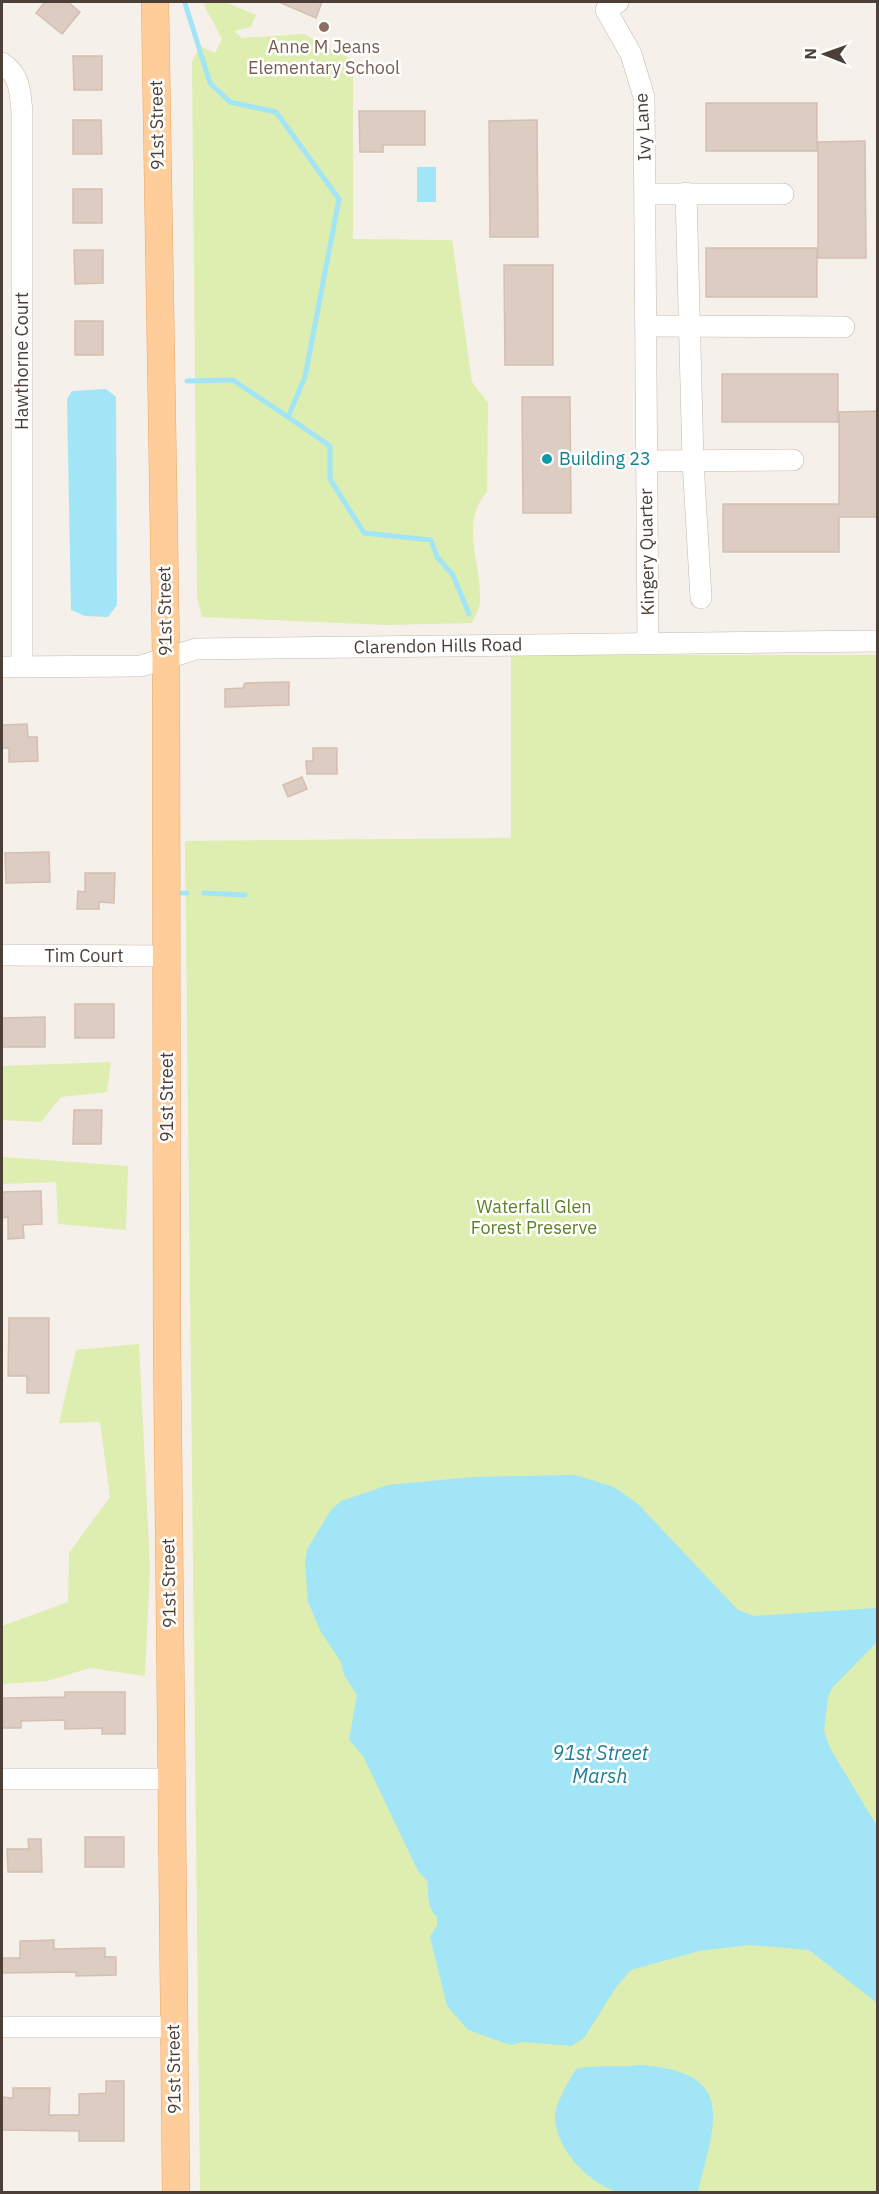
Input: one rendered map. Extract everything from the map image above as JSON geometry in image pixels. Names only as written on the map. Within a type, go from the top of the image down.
[{"type":"main road","name":"91st Street","points":[[155,2],[166,657],[171,1779],[176,2193]]},
{"type":"street","name":"Ivy Lane","points":[[618,2],[606,10],[632,54],[644,97],[645,194]]},
{"type":"street","name":"Hawthorne Court","points":[[2,63],[10,69],[20,85],[22,112],[12,666]]},
{"type":"street","points":[[645,194],[783,194]]},
{"type":"street","name":"Kingery Quarter","points":[[645,194],[648,643]]},
{"type":"street","points":[[686,194],[693,461],[701,598]]},
{"type":"street","points":[[646,326],[844,327]]},
{"type":"street","name":"Kingery Quarter","points":[[646,461],[793,460]]},
{"type":"street","name":"Clarendon Hills Road","points":[[12,666],[141,666],[196,649],[878,642]]},
{"type":"street","name":"Tim Court","points":[[2,955],[166,956]]},
{"type":"street","points":[[2,1779],[171,1779]]},
{"type":"street","points":[[2,2027],[174,2027]]},
{"type":"green space","points":[[207,2],[225,2],[256,15],[251,27],[234,31],[242,38],[304,34],[353,60],[353,239],[452,240],[472,382],[488,403],[487,492],[474,517],[473,530],[480,601],[472,623],[386,625],[202,617],[197,597],[192,62],[200,46],[215,53],[222,39],[204,5]]},
{"type":"green space","name":"Waterfall Glen Forest Preserve","points":[[511,655],[877,655],[877,2192],[200,2192],[185,841],[511,838]]},
{"type":"green space","points":[[111,1062],[107,1092],[61,1097],[41,1122],[2,1120],[2,1066]]},
{"type":"green space","points":[[2,1157],[128,1166],[126,1230],[58,1224],[56,1182],[2,1184]]},
{"type":"green space","points":[[139,1344],[150,1568],[145,1676],[90,1668],[47,1681],[2,1684],[2,1626],[68,1602],[69,1553],[110,1497],[100,1422],[59,1423],[76,1350]]},
{"type":"water","points":[[417,167],[436,167],[436,202],[417,202]]},
{"type":"water","points":[[106,389],[116,397],[117,605],[108,617],[85,616],[71,610],[67,399],[72,391]]},
{"type":"water","name":"91st Street Marsh","points":[[575,1475],[614,1487],[638,1504],[738,1610],[754,1616],[877,1608],[877,1642],[832,1688],[828,1697],[824,1731],[830,1748],[877,1826],[877,2003],[809,1950],[749,1945],[699,1951],[631,1970],[617,1986],[584,2038],[571,2046],[522,2042],[511,2045],[468,2030],[447,2006],[430,1937],[437,1925],[437,1917],[430,1905],[428,1882],[418,1871],[363,1756],[349,1740],[357,1695],[344,1675],[341,1662],[321,1632],[308,1602],[305,1562],[307,1549],[331,1510],[341,1501],[388,1485],[473,1477]]},
{"type":"water","points":[[640,2065],[671,2070],[693,2078],[706,2090],[712,2105],[713,2123],[698,2192],[627,2193],[608,2188],[585,2173],[566,2151],[560,2139],[555,2114],[576,2069]]},
{"type":"building","points":[[45,2],[68,2],[80,12],[62,34],[36,13]]},
{"type":"building","name":"Anne M Jeans Elementary School","points":[[279,2],[322,2],[316,18]]},
{"type":"building","points":[[73,56],[102,56],[102,90],[74,90]]},
{"type":"building","points":[[706,103],[817,103],[817,151],[706,151]]},
{"type":"building","points":[[359,111],[425,111],[425,145],[383,145],[383,152],[360,152]]},
{"type":"building","points":[[73,120],[101,120],[102,154],[73,154]]},
{"type":"building","points":[[537,120],[538,237],[490,237],[489,121]]},
{"type":"building","points":[[865,141],[866,258],[818,258],[818,142]]},
{"type":"building","points":[[73,189],[102,189],[102,223],[73,223]]},
{"type":"building","points":[[706,248],[817,248],[817,297],[706,297]]},
{"type":"building","points":[[74,250],[103,250],[103,283],[75,284]]},
{"type":"building","points":[[504,265],[553,265],[553,365],[505,365]]},
{"type":"building","points":[[75,321],[103,321],[103,355],[75,355]]},
{"type":"building","points":[[722,374],[838,374],[838,422],[722,422]]},
{"type":"building","name":"Building 23","points":[[522,397],[570,397],[571,513],[523,513]]},
{"type":"building","points":[[878,411],[878,517],[839,517],[839,552],[723,552],[723,504],[839,504],[839,412]]},
{"type":"building","points":[[289,682],[289,705],[225,707],[225,689],[243,688],[245,683]]},
{"type":"building","points":[[27,724],[28,737],[37,737],[38,761],[9,762],[9,748],[2,748],[2,725]]},
{"type":"building","points":[[313,748],[337,748],[337,774],[307,774],[306,761],[313,761]]},
{"type":"building","points":[[302,777],[307,789],[288,797],[283,785]]},
{"type":"building","points":[[49,852],[50,882],[6,883],[5,853]]},
{"type":"building","points":[[85,873],[115,873],[114,903],[99,902],[99,909],[77,909],[78,891],[85,892]]},
{"type":"building","points":[[75,1004],[114,1004],[114,1038],[75,1038]]},
{"type":"building","points":[[45,1017],[45,1047],[2,1047],[2,1018]]},
{"type":"building","points":[[74,1110],[102,1110],[101,1144],[73,1144]]},
{"type":"building","points":[[41,1191],[42,1224],[23,1225],[24,1238],[8,1239],[8,1217],[2,1218],[2,1192]]},
{"type":"building","points":[[9,1318],[49,1318],[49,1393],[27,1393],[27,1376],[8,1376]]},
{"type":"building","points":[[65,1692],[125,1692],[125,1734],[102,1734],[102,1728],[65,1729],[65,1720],[21,1721],[21,1728],[2,1728],[2,1698],[65,1697]]},
{"type":"building","points":[[85,1837],[124,1837],[124,1867],[85,1867]]},
{"type":"building","points":[[28,1839],[41,1839],[42,1872],[8,1872],[7,1849],[29,1849]]},
{"type":"building","points":[[54,1940],[54,1949],[105,1948],[105,1957],[116,1957],[116,1975],[76,1976],[76,1972],[2,1973],[2,1958],[20,1958],[20,1941]]},
{"type":"building","points":[[106,2081],[124,2081],[124,2141],[79,2141],[79,2131],[2,2130],[2,2097],[13,2098],[13,2088],[50,2088],[49,2115],[79,2115],[79,2094],[106,2093]]},
{"type":"waterway","points":[[185,3],[210,83],[230,102],[276,112],[339,199],[305,377],[288,417],[330,446],[330,479],[364,533],[431,540],[437,557],[453,575],[469,614]]},
{"type":"waterway","points":[[187,381],[233,380],[288,417]]},
{"type":"waterway","points":[[182,893],[187,893]]},
{"type":"waterway","points":[[204,893],[245,895]]},
{"type":"place","name":"Anne M Jeans Elementary School","points":[[324,27]]},
{"type":"place","name":"Building 23","points":[[547,459]]}]
